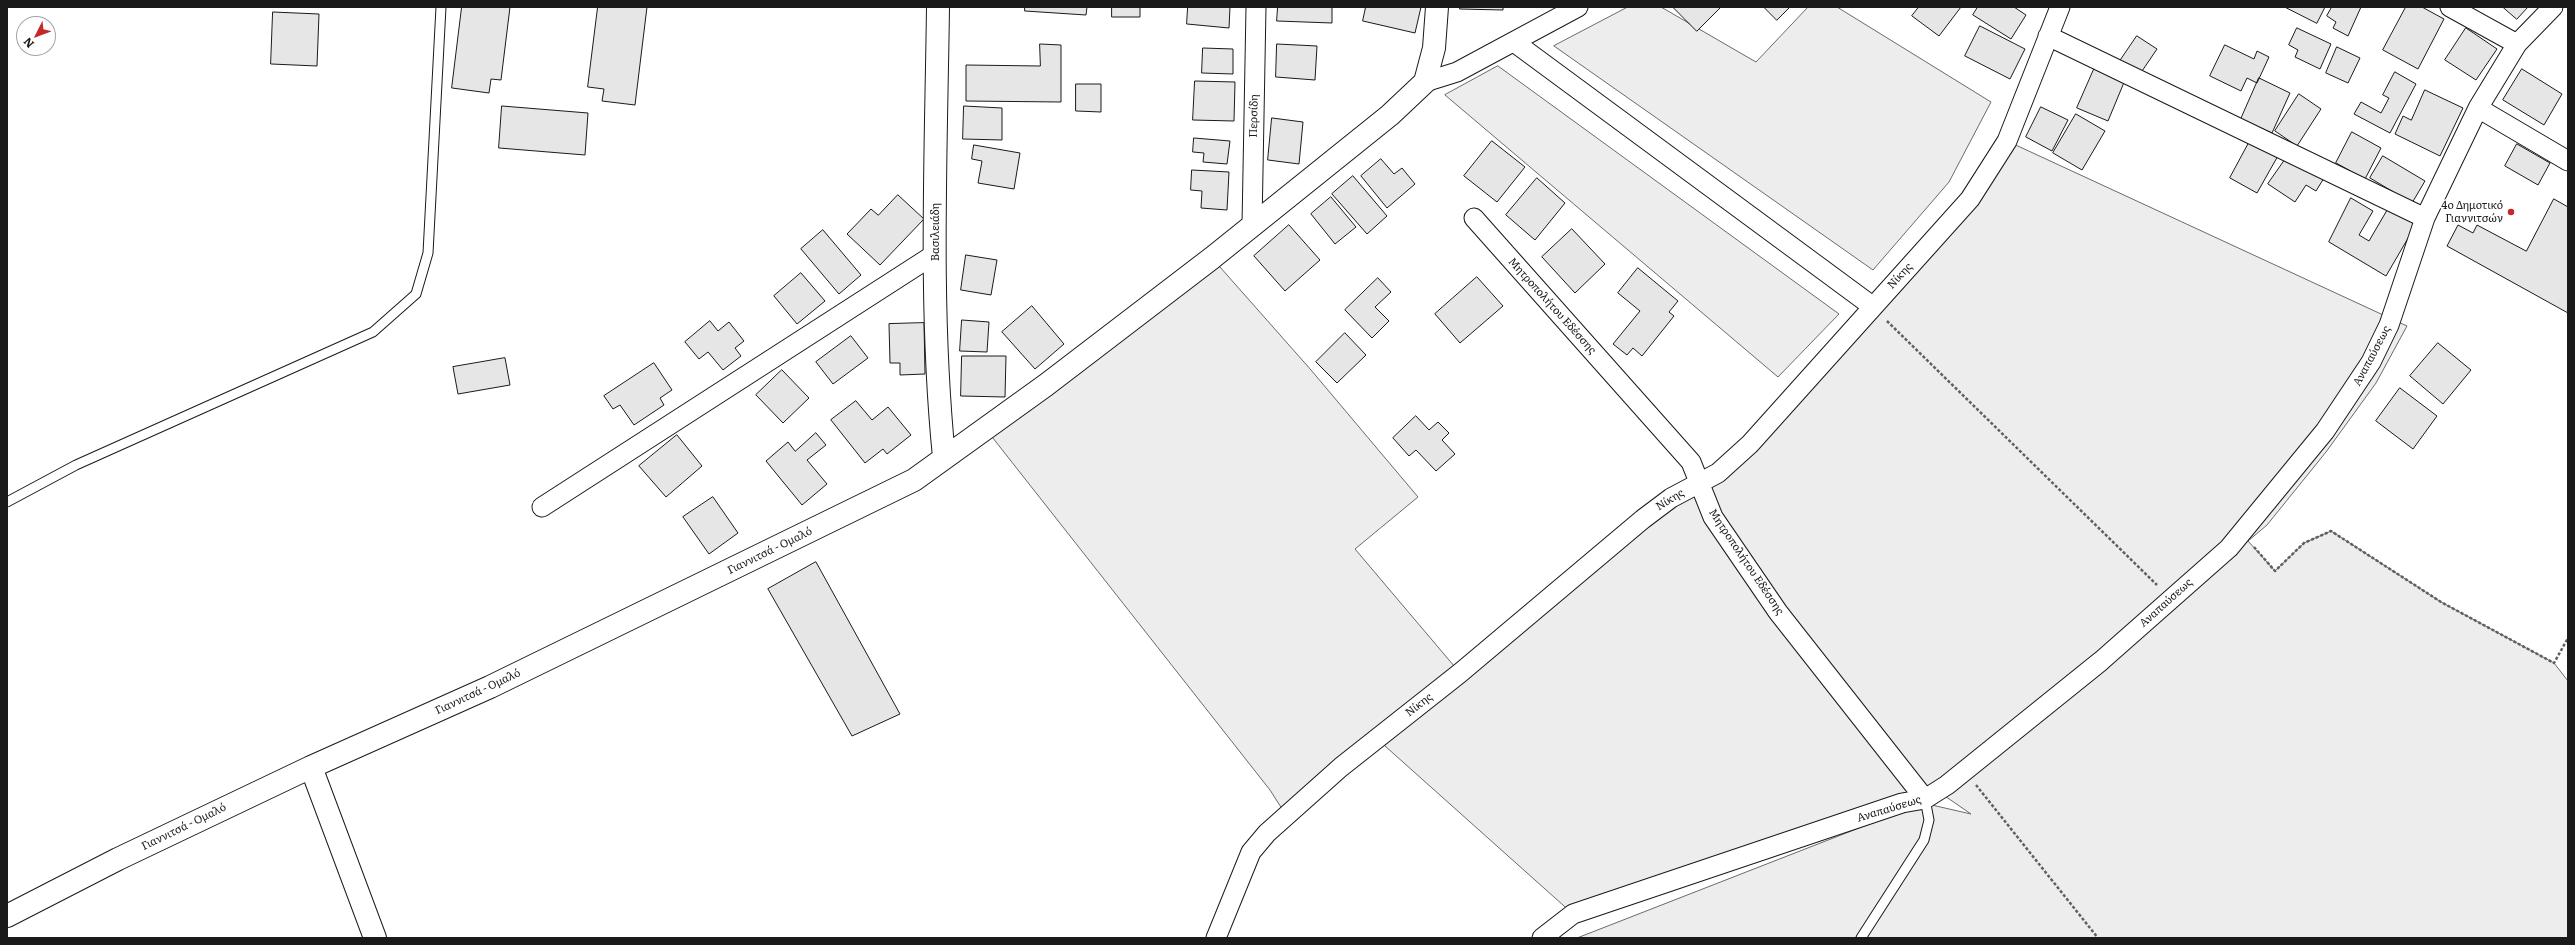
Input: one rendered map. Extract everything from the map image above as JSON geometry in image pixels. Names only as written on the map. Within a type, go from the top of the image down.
[{"type":"street","name":"Βασιλειάδη","points":[[938,7],[935,254],[940,418],[944,457]]},
{"type":"street","name":"Περσίδη","points":[[1252,225],[1256,7]]},
{"type":"street","points":[[1425,82],[1434,48],[1437,7]]},
{"type":"street","points":[[1425,82],[1457,72],[1578,7]]},
{"type":"street","name":"Νίκης","points":[[1216,938],[1251,852],[1276,824],[1341,767],[1460,673],[1643,518],[1671,498],[1718,473],[1750,444],[1872,306],[1970,200],[1982,183],[2006,141],[2060,7]]},
{"type":"street","points":[[2450,7],[2517,44]]},
{"type":"street","name":"Αναπαύσεως","points":[[1542,938],[1574,914],[1898,805],[1925,799],[1964,771],[2101,661],[2172,599],[2242,534],[2326,431],[2371,362],[2396,308],[2425,218],[2478,108],[2517,44],[2553,7]]},
{"type":"street","points":[[2048,36],[2425,218]]},
{"type":"street","points":[[1514,42],[1872,306]]},
{"type":"street","name":"Γιαννιτσά - Ομαλό","points":[[7,916],[126,855],[311,766],[490,687],[883,496],[923,475],[944,457],[1046,385],[1252,225],[1390,115],[1425,82]]},
{"type":"street","points":[[2478,108],[2568,161]]},
{"type":"street","name":"Μητροπολήτου Εδέσσης","points":[[1474,218],[1691,462],[1713,517],[1778,612],[1925,799]]},
{"type":"street","points":[[542,507],[935,254]]},
{"type":"street","points":[[311,766],[375,938]]},
{"type":"lane","points":[[7,502],[76,465],[373,332],[416,294],[428,253],[441,7]]},
{"type":"lane","points":[[1861,938],[1924,840],[1929,820],[1925,799]]},
{"type":"path","points":[[1872,306],[2172,599]]},
{"type":"path","points":[[2242,534],[2275,571],[2304,543],[2331,531],[2441,602],[2554,663],[2568,638]]},
{"type":"path","points":[[1964,771],[2098,938]]},
{"type":"shaded area","points":[[1628,7],[1661,7],[1756,62],[1808,7],[1837,7],[1991,102],[1949,182],[1873,270],[1554,46]]},
{"type":"shaded area","points":[[1498,66],[1839,314],[1778,377],[1445,95]]},
{"type":"shaded area","points":[[2007,141],[2407,326],[2376,383],[2326,452],[2267,525],[2248,541],[2275,571],[2304,543],[2331,531],[2441,602],[2554,663],[2568,681],[2568,938],[1577,938],[1923,803],[1971,814],[1939,792],[1573,914],[1385,746],[1379,737],[1286,815],[1270,790],[985,428],[1212,258],[1311,370],[1418,497],[1355,549],[1460,673],[1718,473],[1788,403]]},
{"type":"building","points":[[462,7],[510,7],[501,80],[491,79],[489,93],[452,88]]},
{"type":"building","points":[[598,7],[647,7],[635,105],[602,101],[604,89],[588,87]]},
{"type":"building","points":[[1025,7],[1087,7],[1086,15],[1025,11]]},
{"type":"building","points":[[1112,7],[1140,7],[1140,17],[1112,17]]},
{"type":"building","points":[[1188,7],[1230,7],[1229,28],[1187,24]]},
{"type":"building","points":[[1278,7],[1332,7],[1332,23],[1277,21]]},
{"type":"building","points":[[1366,7],[1421,7],[1415,33],[1363,21]]},
{"type":"building","points":[[1460,7],[1503,7],[1503,10],[1460,9]]},
{"type":"building","points":[[1673,7],[1721,7],[1697,31]]},
{"type":"building","points":[[1764,7],[1790,7],[1777,20]]},
{"type":"building","points":[[1919,7],[1961,7],[1939,36],[1912,16]]},
{"type":"building","points":[[1978,7],[2014,7],[2026,15],[2011,39],[1973,15]]},
{"type":"building","points":[[2285,7],[2325,7],[2317,23]]},
{"type":"building","points":[[2332,7],[2361,7],[2348,36],[2333,28],[2336,22],[2327,16]]},
{"type":"building","points":[[2406,7],[2422,7],[2444,19],[2418,69],[2383,50]]},
{"type":"building","points":[[2503,7],[2528,7],[2517,19]]},
{"type":"building","points":[[273,12],[319,14],[317,66],[271,64]]},
{"type":"building","points":[[1980,26],[2025,49],[2010,79],[1965,56]]},
{"type":"building","points":[[2297,28],[2331,44],[2320,69],[2295,57],[2298,50],[2289,45]]},
{"type":"building","points":[[2466,28],[2497,49],[2476,80],[2445,60]]},
{"type":"building","points":[[2137,36],[2157,49],[2140,74],[2120,61]]},
{"type":"building","points":[[1040,44],[1061,45],[1061,102],[966,101],[966,65],[1040,66]]},
{"type":"building","points":[[1277,44],[1317,46],[1315,80],[1276,77]]},
{"type":"building","points":[[2225,45],[2254,59],[2257,51],[2269,57],[2257,83],[2247,78],[2241,91],[2210,76]]},
{"type":"building","points":[[2337,47],[2360,58],[2348,83],[2326,73]]},
{"type":"building","points":[[1203,48],[1233,49],[1233,74],[1202,73]]},
{"type":"building","points":[[2095,67],[2125,80],[2108,121],[2077,108]]},
{"type":"building","points":[[2522,69],[2562,94],[2544,125],[2503,100]]},
{"type":"building","points":[[2395,72],[2416,84],[2390,133],[2354,114],[2361,102],[2381,113],[2389,98],[2383,95]]},
{"type":"building","points":[[2259,78],[2290,93],[2272,133],[2241,119]]},
{"type":"building","points":[[1195,81],[1235,82],[1234,121],[1193,120]]},
{"type":"building","points":[[1076,84],[1101,84],[1101,112],[1076,111]]},
{"type":"building","points":[[2425,90],[2463,108],[2440,156],[2395,134],[2403,116],[2411,120]]},
{"type":"building","points":[[2299,94],[2321,109],[2297,146],[2275,131]]},
{"type":"building","points":[[502,106],[588,113],[585,155],[499,148]]},
{"type":"building","points":[[964,106],[1002,108],[1002,140],[963,139]]},
{"type":"building","points":[[2041,107],[2068,120],[2052,151],[2026,137]]},
{"type":"building","points":[[2076,114],[2105,131],[2082,170],[2053,153]]},
{"type":"building","points":[[1272,118],[1303,122],[1299,164],[1268,160]]},
{"type":"building","points":[[2352,132],[2381,148],[2365,179],[2336,163]]},
{"type":"building","points":[[1194,138],[1230,141],[1227,164],[1203,162],[1204,153],[1193,152]]},
{"type":"building","points":[[2251,139],[2279,154],[2257,193],[2230,178]]},
{"type":"building","points":[[1492,141],[1525,167],[1497,202],[1464,176]]},
{"type":"building","points":[[2517,144],[2550,163],[2538,185],[2505,166]]},
{"type":"building","points":[[974,145],[1020,153],[1014,189],[978,183],[982,161],[972,159]]},
{"type":"building","points":[[2289,154],[2324,178],[2316,191],[2306,185],[2295,202],[2268,184]]},
{"type":"building","points":[[2383,156],[2425,181],[2412,203],[2370,178]]},
{"type":"building","points":[[1381,159],[1394,174],[1402,168],[1415,184],[1387,208],[1361,176]]},
{"type":"building","points":[[1192,170],[1229,172],[1227,210],[1201,208],[1202,191],[1191,190]]},
{"type":"building","points":[[1353,176],[1387,216],[1367,234],[1332,194]]},
{"type":"building","points":[[1537,178],[1565,203],[1535,240],[1506,215]]},
{"type":"building","points":[[898,195],[924,219],[880,265],[847,234],[871,209],[878,215]]},
{"type":"building","points":[[1331,197],[1356,227],[1335,244],[1311,214]]},
{"type":"building","points":[[2351,198],[2373,211],[2359,235],[2369,241],[2390,205],[2418,221],[2386,276],[2329,242]]},
{"type":"building","points":[[2554,199],[2568,207],[2568,313],[2447,246],[2458,225],[2473,233],[2477,225],[2526,251]]},
{"type":"building","points":[[1289,225],[1320,260],[1285,291],[1254,256]]},
{"type":"building","points":[[1572,229],[1605,264],[1575,293],[1542,257]]},
{"type":"building","points":[[823,230],[861,275],[839,294],[801,249]]},
{"type":"building","points":[[966,255],[997,260],[991,295],[961,290]]},
{"type":"building","points":[[1638,268],[1678,301],[1669,312],[1674,316],[1642,356],[1633,348],[1627,355],[1613,344],[1640,311],[1618,293]]},
{"type":"building","points":[[801,273],[825,301],[797,324],[774,296]]},
{"type":"building","points":[[1477,277],[1503,306],[1460,343],[1435,314]]},
{"type":"building","points":[[1378,278],[1391,292],[1375,307],[1389,321],[1372,338],[1345,310]]},
{"type":"building","points":[[1032,306],[1064,344],[1035,369],[1002,332]]},
{"type":"building","points":[[962,320],[989,322],[987,352],[960,351]]},
{"type":"building","points":[[710,321],[718,331],[729,322],[744,341],[735,348],[741,356],[723,370],[708,352],[699,359],[685,342]]},
{"type":"building","points":[[924,323],[925,374],[900,375],[900,363],[890,363],[889,324]]},
{"type":"building","points":[[1345,333],[1366,355],[1337,383],[1316,362]]},
{"type":"building","points":[[851,336],[868,358],[833,384],[816,362]]},
{"type":"building","points":[[2438,343],[2471,370],[2443,404],[2410,376]]},
{"type":"building","points":[[962,356],[1006,356],[1005,397],[961,396]]},
{"type":"building","points":[[505,358],[510,385],[458,394],[453,367]]},
{"type":"building","points":[[654,363],[672,390],[660,398],[664,405],[634,425],[620,405],[613,409],[604,396]]},
{"type":"building","points":[[782,370],[809,398],[783,423],[756,395]]},
{"type":"building","points":[[2400,388],[2437,416],[2413,449],[2376,421]]},
{"type":"building","points":[[856,401],[872,420],[888,407],[911,435],[887,454],[883,449],[865,463],[831,420]]},
{"type":"building","points":[[1416,416],[1429,430],[1438,422],[1449,433],[1442,440],[1455,454],[1436,471],[1416,450],[1409,456],[1393,438]]},
{"type":"building","points":[[816,433],[826,445],[807,460],[827,484],[802,505],[766,461],[788,442],[795,451]]},
{"type":"building","points":[[677,435],[702,466],[666,497],[639,466]]},
{"type":"building","points":[[713,497],[738,533],[709,554],[683,517]]},
{"type":"building","points":[[816,562],[900,714],[852,736],[768,589]]},
{"type":"place","name":"4ο Δημοτικό Γιαννιτσών","points":[[2511,212]]}]
